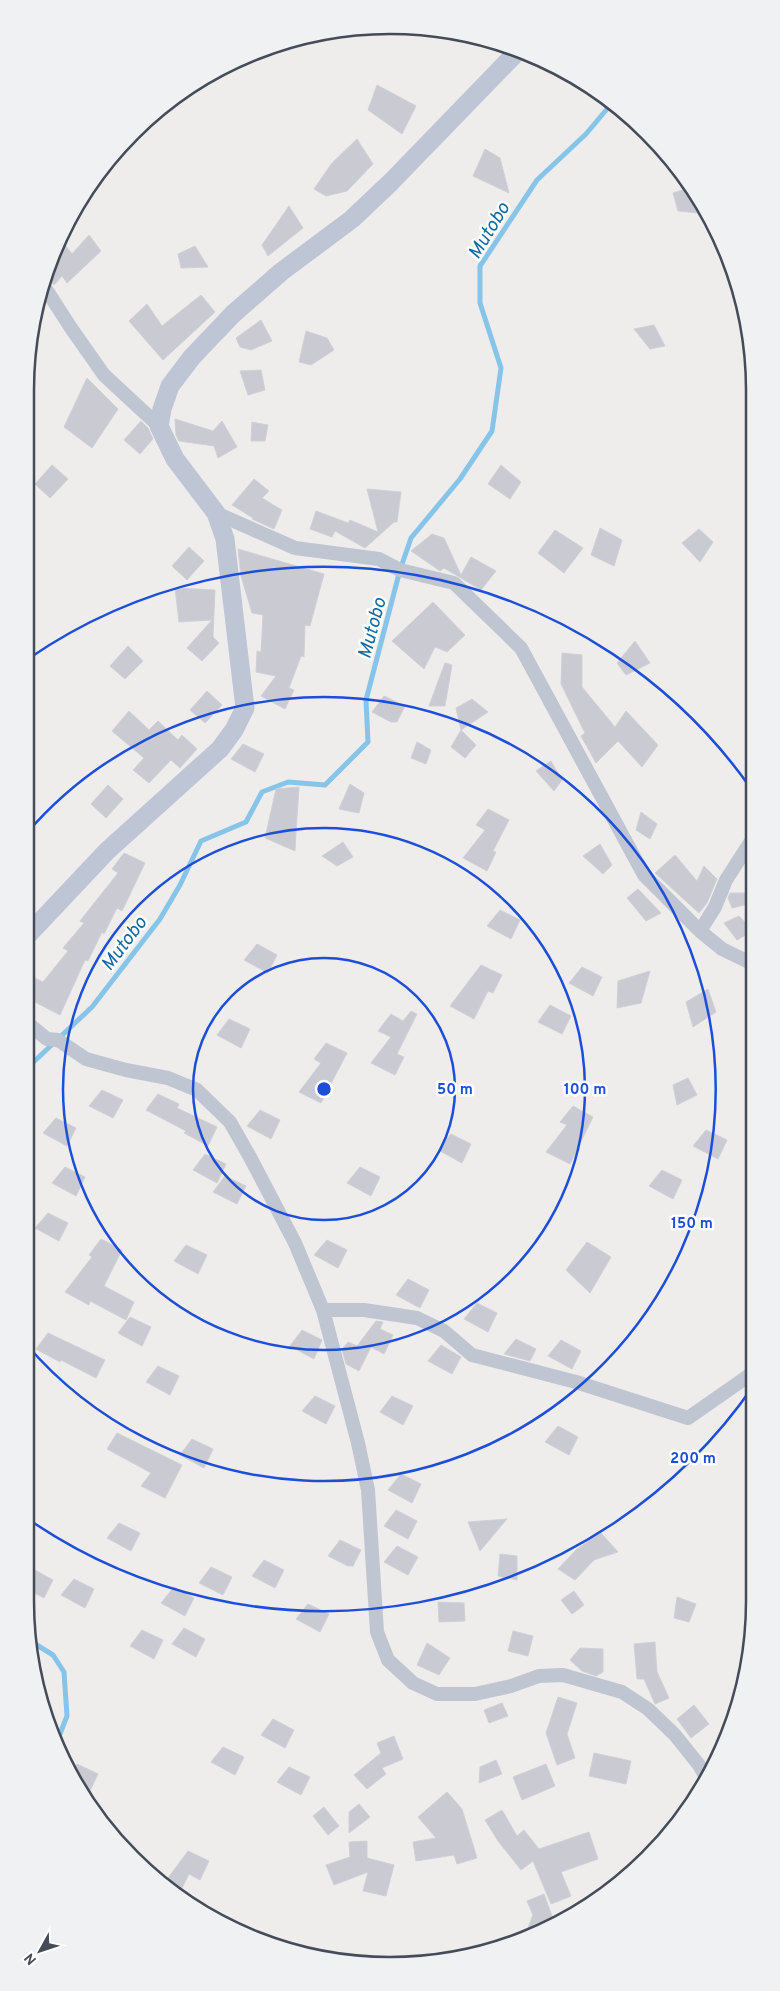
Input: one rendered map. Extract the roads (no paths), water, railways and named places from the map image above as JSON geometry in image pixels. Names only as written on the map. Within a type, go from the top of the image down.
[{"type":"main road","points":[[34,928],[107,851],[220,748],[234,730],[245,708],[226,539],[216,513],[175,459],[158,426],[170,386],[199,349],[233,314],[281,272],[352,220],[512,56]]},
{"type":"street","points":[[48,292],[104,375],[158,426]]},
{"type":"street","points":[[216,513],[295,548],[379,559],[400,570],[454,584],[521,648],[644,874],[700,931],[722,949],[746,961]]},
{"type":"street","points":[[700,931],[715,907],[726,880],[746,849]]},
{"type":"street","points":[[34,1028],[47,1039],[58,1040],[86,1060],[168,1078],[197,1090],[230,1122],[250,1156],[295,1243],[323,1310],[358,1443],[368,1490],[377,1632],[388,1660],[413,1683],[437,1694],[475,1694],[512,1686],[540,1676],[563,1675],[622,1692],[648,1709],[675,1735],[703,1772]]},
{"type":"street","points":[[323,1310],[364,1310],[417,1318],[444,1331],[472,1355],[576,1382],[688,1418],[746,1378]]},
{"type":"waterway","name":"Mutobo","points":[[34,1062],[92,1007],[160,919],[180,885],[201,841],[246,822],[262,792],[288,782],[325,785],[368,742],[366,700],[400,570],[411,538],[460,479],[492,431],[501,368],[480,303],[480,266],[537,180],[586,134],[608,108]]},
{"type":"waterway","points":[[37,1645],[53,1655],[64,1672],[67,1716],[60,1734]]}]
